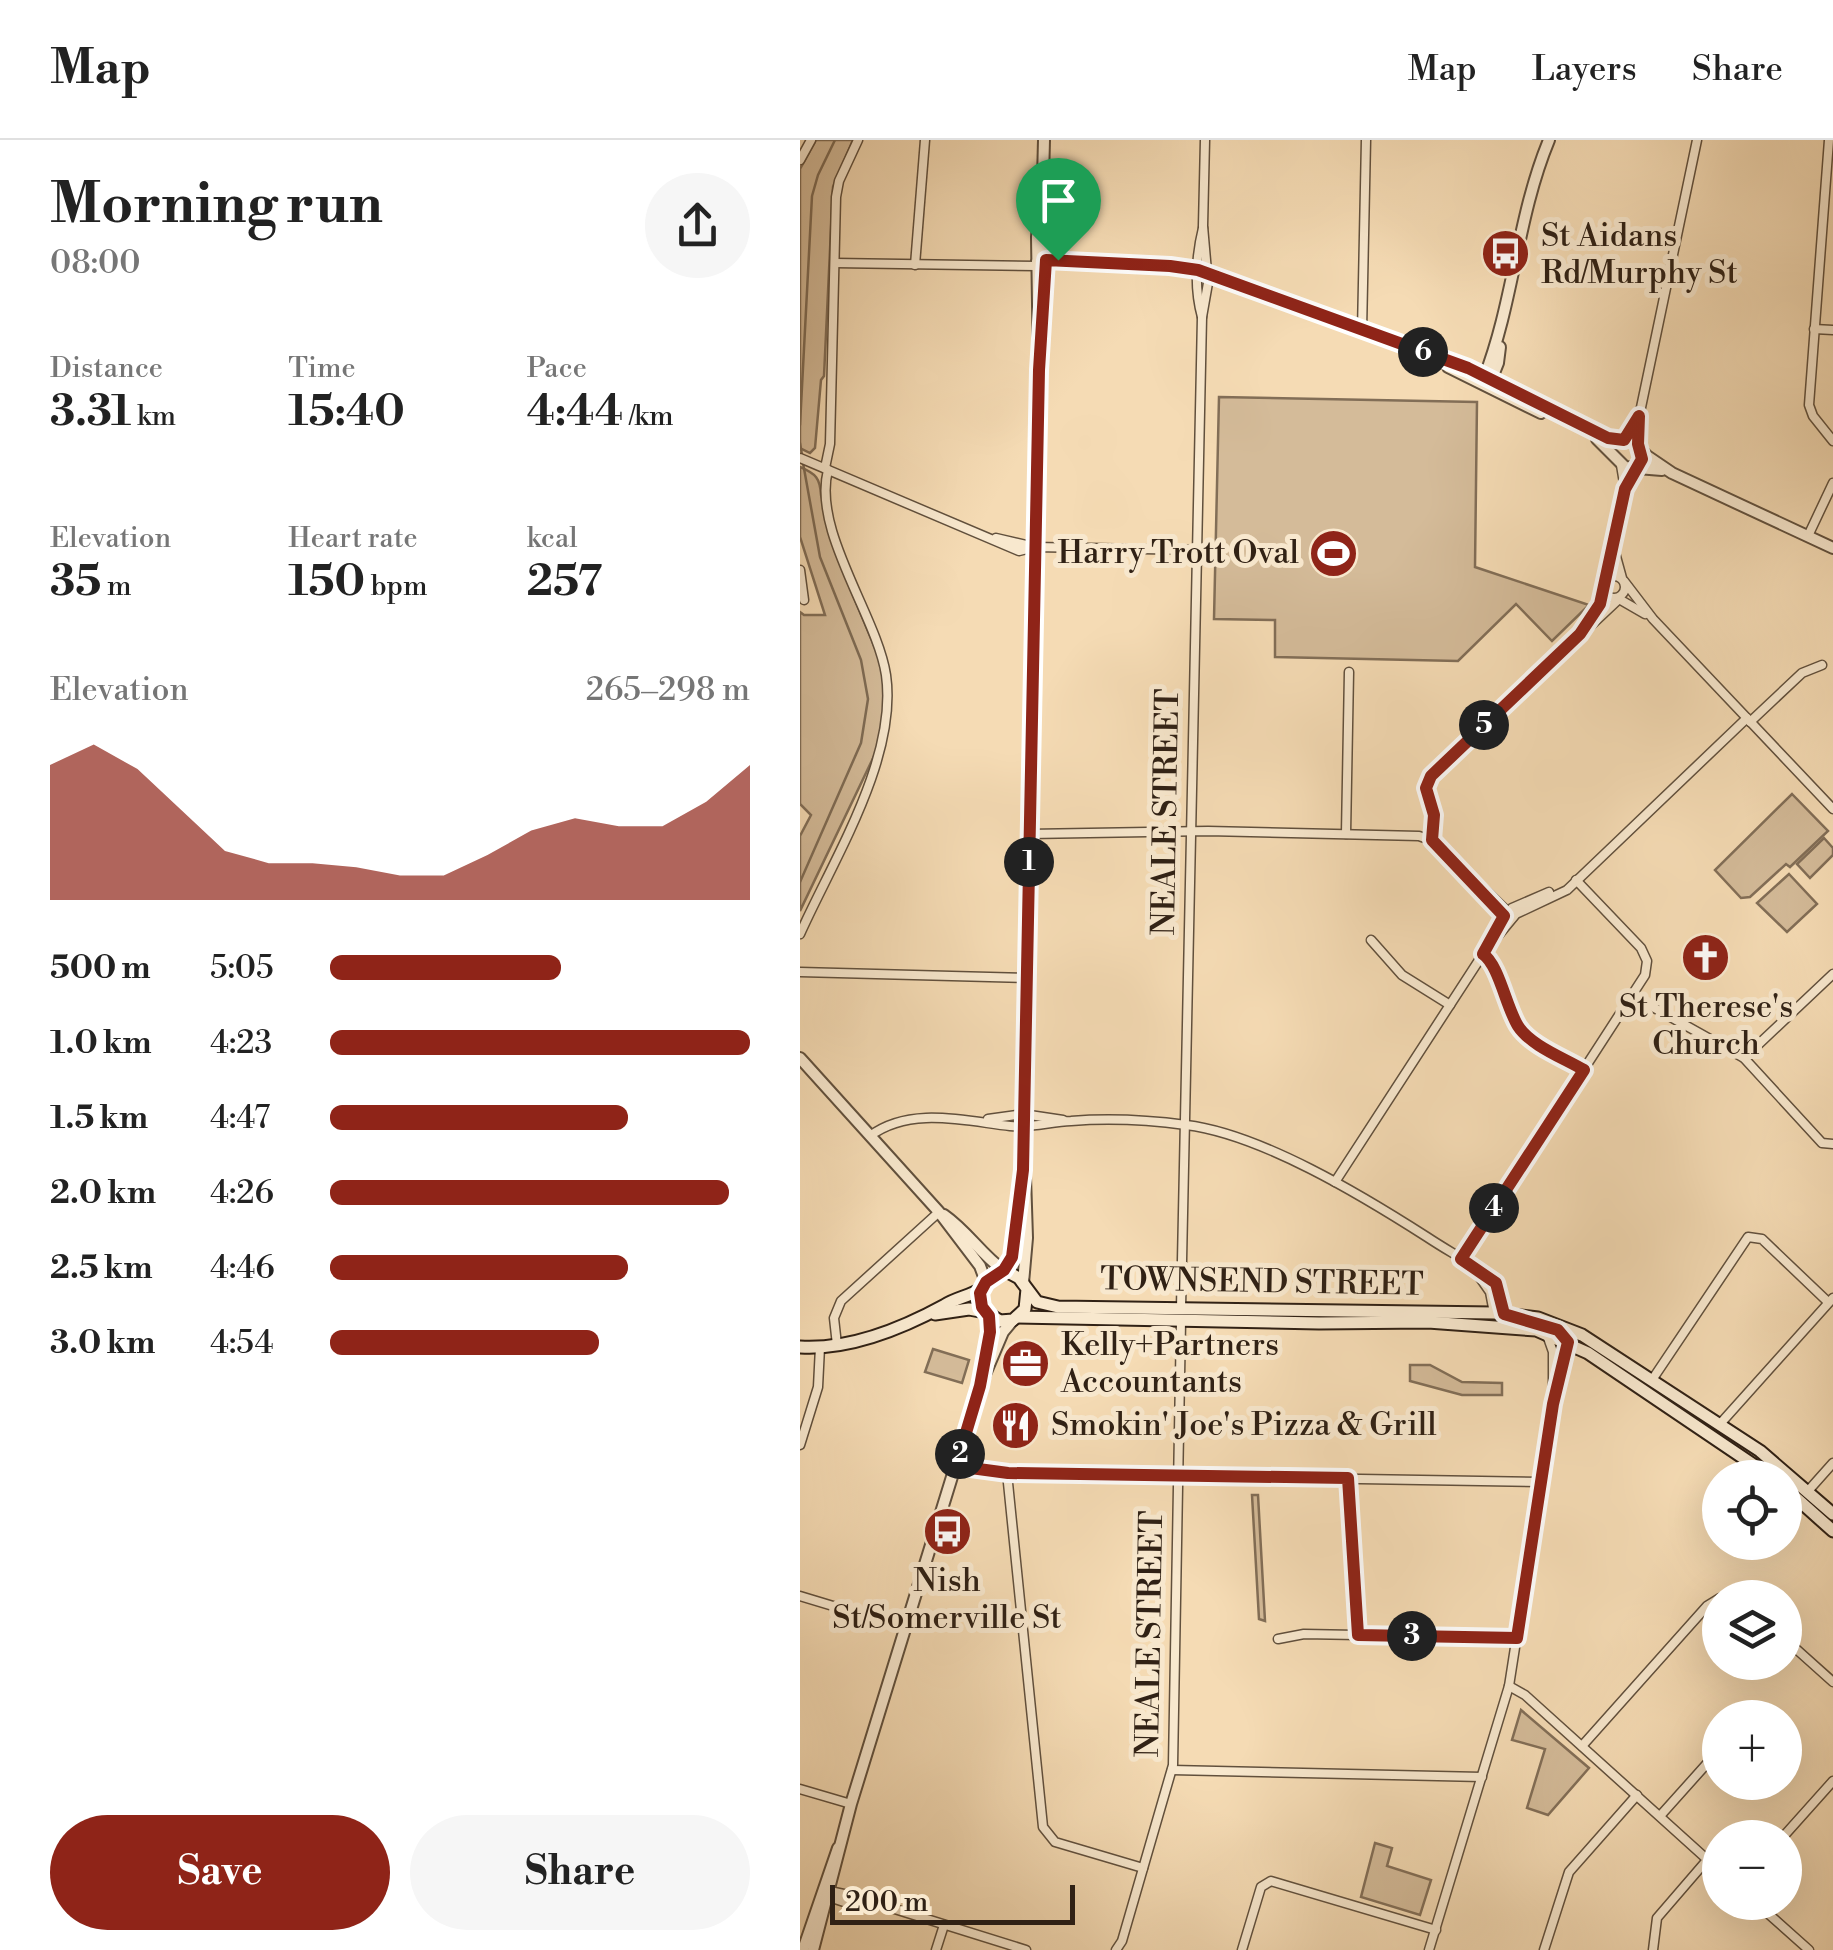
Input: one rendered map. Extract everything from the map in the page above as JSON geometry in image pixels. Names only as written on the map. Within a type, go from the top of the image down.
[{"type":"main road","points":[[800,1346],[837,1345],[931,1314],[1004,1270],[1025,1286],[1026,1305],[1015,1319],[1000,1320],[975,1309],[931,1314]]},
{"type":"main road","points":[[983,1285],[980,1296],[987,1314]]},
{"type":"main road","name":"TOWNSEND STREET","points":[[1025,1286],[1037,1302],[1050,1306],[1181,1315],[1428,1322],[1499,1317]]},
{"type":"main road","name":"TOWNSEND STREET","points":[[1015,1319],[1181,1315]]},
{"type":"main road","points":[[1499,1317],[1538,1318],[1570,1328],[1652,1380],[1752,1460]]},
{"type":"main road","points":[[1499,1317],[1568,1342],[1760,1452],[1833,1530]]},
{"type":"main road","points":[[1499,1317],[1558,1330],[1568,1342]]},
{"type":"main road","points":[[1804,1496],[1833,1514]]},
{"type":"street","points":[[800,160],[811,140]]},
{"type":"street","points":[[800,934],[872,776],[882,748],[887,714],[883,664],[845,567],[828,498],[837,189],[858,140]]},
{"type":"street","points":[[915,265],[924,140]]},
{"type":"street","points":[[1025,1286],[1023,1120],[1044,140]]},
{"type":"street","name":"NEALE STREET","points":[[1120,1947],[1172,1770],[1202,317],[1198,300],[1203,272],[1206,140]]},
{"type":"street","points":[[1362,331],[1366,140]]},
{"type":"street","points":[[1487,381],[1525,211],[1549,140]]},
{"type":"street","points":[[1580,634],[1603,594],[1625,489],[1637,468],[1639,416],[1697,140]]},
{"type":"street","points":[[1828,140],[1809,409],[1833,442]]},
{"type":"street","points":[[835,264],[1114,264],[1203,272],[1407,347],[1588,430],[1640,447],[1672,472],[1833,548]]},
{"type":"street","points":[[1814,329],[1833,330]]},
{"type":"street","points":[[1487,381],[1598,440],[1619,461],[1637,468],[1672,472]]},
{"type":"street","points":[[1625,489],[1616,449],[1639,416]]},
{"type":"street","points":[[800,458],[1016,550],[1196,550]]},
{"type":"street","points":[[1808,536],[1833,483]]},
{"type":"street","points":[[1614,544],[1616,566],[1623,580],[1653,619],[1833,810]]},
{"type":"street","points":[[800,570],[804,600]]},
{"type":"street","points":[[1603,583],[1611,576],[1623,580]]},
{"type":"street","points":[[1432,840],[1434,815],[1426,788],[1431,776],[1619,599],[1625,588],[1623,580]]},
{"type":"street","points":[[1603,594],[1653,619]]},
{"type":"street","points":[[1335,1182],[1509,916],[1576,880],[1748,720],[1802,673],[1822,665]]},
{"type":"street","points":[[1346,834],[1348,672]]},
{"type":"street","points":[[1029,834],[1412,835],[1432,840],[1509,916]]},
{"type":"street","points":[[1461,1259],[1645,976],[1644,954],[1576,880]]},
{"type":"street","points":[[1372,940],[1402,975],[1450,1005]]},
{"type":"street","points":[[1483,954],[1492,961],[1504,998],[1523,1032],[1584,1070]]},
{"type":"street","points":[[800,972],[1026,978]]},
{"type":"street","points":[[1744,1058],[1833,974]]},
{"type":"street","points":[[1633,996],[1744,1058],[1830,1149]]},
{"type":"street","points":[[800,1058],[939,1212],[980,1266],[983,1285]]},
{"type":"street","points":[[870,1136],[887,1124],[904,1120],[985,1120],[1000,1115],[1023,1120],[1184,1124],[1227,1135],[1335,1182],[1461,1259],[1496,1283],[1499,1317]]},
{"type":"street","points":[[939,1212],[1004,1270],[1016,1244],[1023,1170]]},
{"type":"street","points":[[837,1345],[834,1318],[841,1301],[939,1212]]},
{"type":"street","points":[[1748,1226],[1750,1236]]},
{"type":"street","points":[[1652,1380],[1744,1240],[1750,1236],[1762,1239],[1830,1300],[1716,1429]]},
{"type":"street","points":[[813,1950],[851,1804],[980,1386],[990,1332],[987,1314]]},
{"type":"street","points":[[980,1386],[1003,1332],[1015,1319]]},
{"type":"street","points":[[1545,1332],[1553,1347],[1553,1404]]},
{"type":"street","points":[[1430,1950],[1509,1686],[1553,1404],[1568,1342]]},
{"type":"street","points":[[800,1445],[818,1387],[820,1347]]},
{"type":"street","points":[[1804,1496],[1833,1463]]},
{"type":"street","points":[[956,1466],[1008,1473],[1542,1482]]},
{"type":"street","points":[[1008,1473],[1043,1827],[1058,1843],[1143,1868]]},
{"type":"street","points":[[1348,1478],[1358,1635]]},
{"type":"street","points":[[800,1596],[906,1628]]},
{"type":"street","points":[[1582,1746],[1702,1612]]},
{"type":"street","points":[[1278,1638],[1304,1634],[1517,1638]]},
{"type":"street","points":[[1802,1654],[1833,1682]]},
{"type":"street","points":[[1509,1686],[1525,1695],[1702,1855]]},
{"type":"street","points":[[1660,1816],[1702,1769]]},
{"type":"street","points":[[1172,1770],[1482,1777]]},
{"type":"street","points":[[1798,1820],[1833,1781]]},
{"type":"street","points":[[800,1788],[851,1804]]},
{"type":"street","points":[[1544,1950],[1569,1872],[1637,1795]]},
{"type":"street","points":[[1653,1950],[1657,1918],[1702,1866]]},
{"type":"street","points":[[1242,1950],[1261,1887],[1271,1880],[1436,1930]]},
{"type":"street","points":[[827,1893],[880,1905],[1026,1950]]},
{"type":"street","points":[[803,1950],[827,1893]]},
{"type":"street","points":[[1775,1920],[1808,1950]]},
{"type":"street","points":[[936,1950],[944,1924]]},
{"type":"shaded area","points":[[816,140],[853,140],[833,187],[824,376],[815,448],[810,453],[800,448],[800,169]]},
{"type":"shaded area","points":[[1219,397],[1477,402],[1475,567],[1589,605],[1552,641],[1516,604],[1458,661],[1275,657],[1275,620],[1214,619]]},
{"type":"shaded area","points":[[800,467],[813,474],[820,484],[846,578],[882,665],[886,714],[876,752],[800,911],[800,836],[811,815],[800,804],[800,612],[825,615],[800,537]]},
{"type":"shaded area","points":[[1792,794],[1828,831],[1790,867],[1786,864],[1750,897],[1741,898],[1715,870]]},
{"type":"shaded area","points":[[1824,838],[1833,848],[1833,855],[1810,878],[1797,864]]},
{"type":"shaded area","points":[[1789,874],[1817,904],[1787,932],[1757,903]]},
{"type":"shaded area","points":[[933,1349],[969,1360],[962,1383],[925,1372]]},
{"type":"shaded area","points":[[1410,1365],[1430,1365],[1462,1382],[1502,1383],[1502,1395],[1462,1395],[1410,1381]]},
{"type":"shaded area","points":[[1252,1495],[1258,1495],[1265,1621],[1259,1619]]},
{"type":"shaded area","points":[[1521,1710],[1589,1768],[1548,1815],[1527,1808],[1545,1749],[1512,1740]]},
{"type":"shaded area","points":[[1375,1843],[1392,1848],[1387,1866],[1431,1880],[1420,1915],[1361,1897]]},
{"type":"waterway","points":[[800,425],[812,196],[835,140]]},
{"type":"waterway","points":[[800,443],[802,455]]},
{"type":"waterway","points":[[800,882],[861,743],[868,699],[861,660],[820,557],[803,463]]},
{"type":"place","name":"St Aidans Rd/Murphy St","points":[[1506,254]]},
{"type":"place","name":"Harry Trott Oval","points":[[1334,553]]},
{"type":"place","name":"St Therese's Church","points":[[1706,957]]},
{"type":"place","name":"Kelly+Partners Accountants","points":[[1026,1363]]},
{"type":"place","name":"Smokin' Joe's Pizza & Grill","points":[[1016,1425]]},
{"type":"place","name":"Nish St/Somerville St","points":[[947,1531]]},
{"type":"route","points":[[1046,260],[1058,260],[1198,270],[1468,368],[1608,438],[1624,440],[1639,416],[1642,459],[1625,489],[1598,608],[1580,634],[1431,776],[1426,788],[1434,815],[1432,840],[1504,916],[1483,954],[1492,961],[1501,992],[1518,1026],[1531,1039],[1584,1070],[1461,1259],[1496,1283],[1504,1314],[1558,1330],[1568,1342],[1553,1404],[1517,1638],[1358,1635],[1348,1478],[1008,1473],[956,1466],[980,1386],[990,1332],[989,1316],[982,1307],[980,1293],[982,1286],[996,1272],[1004,1270],[1012,1257],[1023,1170],[1039,370],[1046,260]]}]
